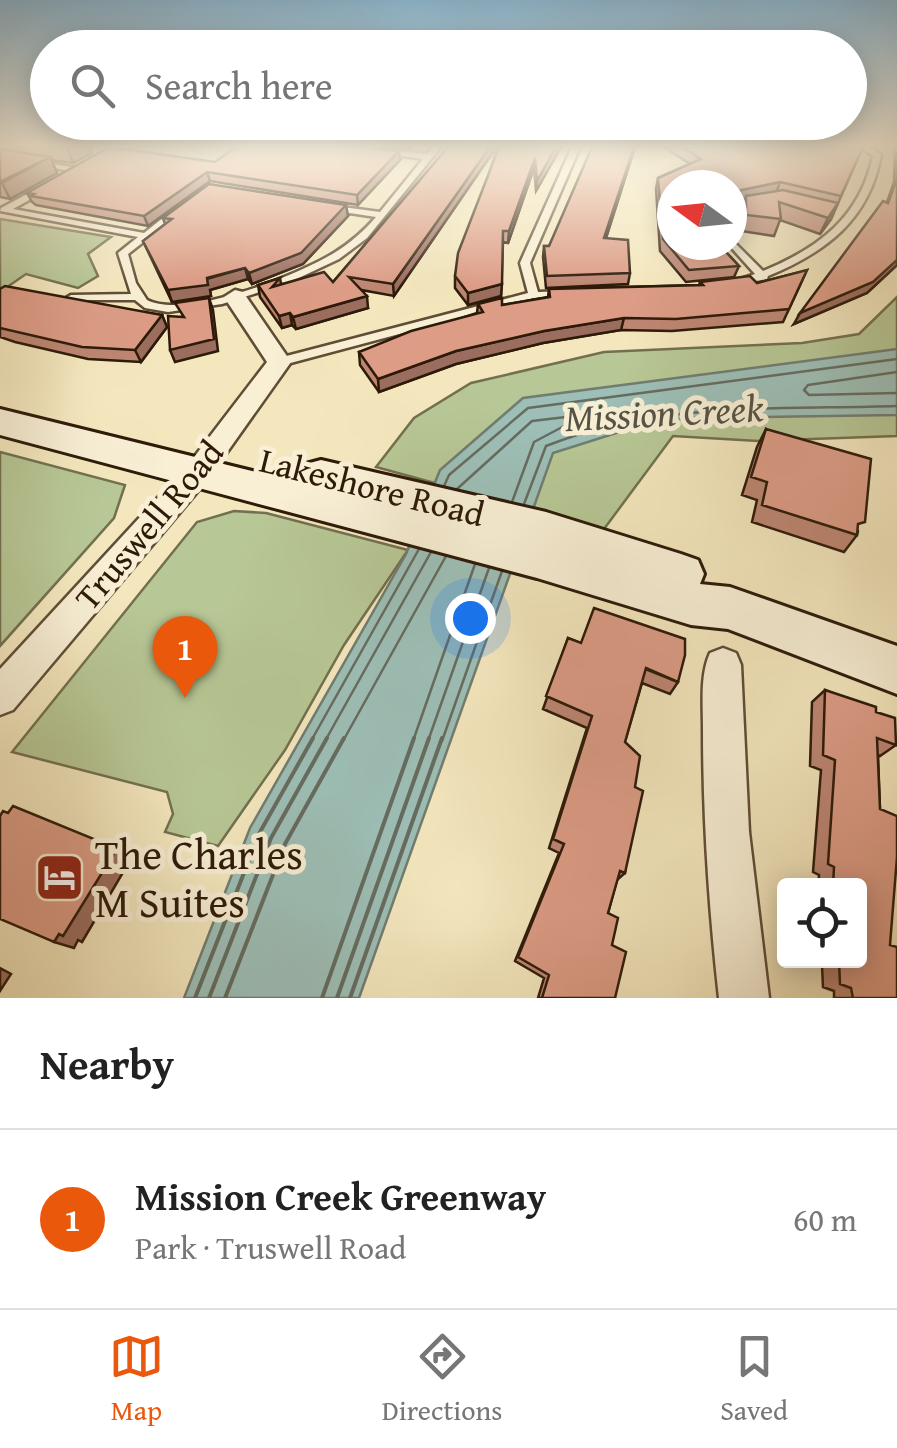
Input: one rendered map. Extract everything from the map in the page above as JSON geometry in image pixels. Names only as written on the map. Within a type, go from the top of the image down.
[{"type":"main road","name":"Lakeshore Road","points":[[4,409],[145,456],[172,484],[195,474]]},
{"type":"main road","name":"Lakeshore Road","points":[[4,409],[195,474],[379,504],[692,578],[730,608],[897,670]]},
{"type":"street","points":[[235,297],[279,362]]},
{"type":"street","name":"Truswell Road","points":[[0,697],[195,474],[279,362]]},
{"type":"street","points":[[722,665],[722,756],[730,888],[744,998]]},
{"type":"lane","points":[[35,194],[4,210],[142,235]]},
{"type":"lane","points":[[196,198],[123,253],[137,297],[149,306],[172,310],[235,297],[316,271],[354,245],[398,194]]},
{"type":"lane","points":[[534,295],[525,264],[556,194]]},
{"type":"lane","points":[[723,287],[763,277],[798,262],[850,218],[864,194]]},
{"type":"lane","points":[[747,201],[775,198]]},
{"type":"lane","points":[[0,202],[16,204]]},
{"type":"lane","points":[[323,206],[380,215]]},
{"type":"lane","points":[[835,213],[850,218]]},
{"type":"lane","points":[[747,258],[763,277]]},
{"type":"lane","points":[[279,362],[534,295],[591,293]]},
{"type":"lane","points":[[71,298],[137,297]]},
{"type":"green space","points":[[0,219],[111,237],[88,254],[98,276],[78,288],[26,274],[0,292]]},
{"type":"green space","points":[[897,297],[897,436],[758,441],[673,436],[604,529],[376,467],[414,418],[471,383],[604,352],[802,343],[859,334]]},
{"type":"green space","points":[[0,452],[125,485],[114,518],[0,646]]},
{"type":"green space","points":[[234,511],[266,513],[408,550],[344,645],[285,750],[218,846],[165,832],[173,814],[167,792],[12,752],[197,522]]},
{"type":"water","name":"Mission Creek","points":[[897,349],[897,415],[690,418],[632,428],[553,453],[359,998],[184,998],[250,828],[406,554],[440,470],[523,398]]},
{"type":"building","points":[[31,194],[176,194],[144,216],[31,196]]},
{"type":"building","points":[[196,194],[271,194],[346,205],[301,253],[249,273],[245,268],[207,278],[208,285],[168,290],[143,241],[172,219],[163,218]]},
{"type":"building","points":[[408,194],[457,194],[393,284],[349,277],[367,296],[293,317],[290,313],[279,316],[258,285],[280,278],[272,287],[324,272],[333,282]]},
{"type":"building","points":[[481,194],[522,194],[509,231],[503,231],[502,284],[468,293],[455,276],[458,253]]},
{"type":"building","points":[[572,194],[619,194],[604,238],[628,240],[630,273],[547,276],[544,246],[549,246]]},
{"type":"building","points":[[798,194],[838,203],[828,218],[779,202],[781,219],[747,215],[747,196]]},
{"type":"building","points":[[892,194],[897,194],[897,260],[873,282],[800,313],[883,201],[888,203]]},
{"type":"building","points":[[681,260],[733,260],[739,266],[689,270]]},
{"type":"building","points":[[807,270],[789,309],[676,319],[624,318],[544,331],[456,351],[378,379],[359,352],[411,331],[483,312],[478,304],[502,298],[502,305],[550,297],[549,289],[703,285],[700,282],[750,276],[757,283]]},
{"type":"building","points":[[5,286],[162,315],[135,350],[82,347],[0,328],[0,289]]},
{"type":"building","points":[[209,298],[214,339],[170,350],[168,316],[184,317],[175,303]]},
{"type":"building","points":[[766,429],[871,459],[865,522],[858,524],[857,535],[762,505],[767,482],[751,477]]},
{"type":"building","points":[[594,608],[685,639],[685,655],[678,682],[646,668],[625,742],[640,756],[635,787],[643,791],[625,873],[620,871],[608,913],[618,918],[612,945],[626,952],[615,998],[542,998],[549,975],[518,957],[564,844],[553,839],[592,716],[546,696],[568,638],[581,643]]},
{"type":"building","points":[[825,690],[876,707],[876,712],[895,718],[896,745],[877,738],[880,809],[897,816],[890,945],[897,947],[897,998],[853,998],[851,988],[840,984],[839,968],[867,968],[867,878],[833,878],[834,867],[828,864],[835,760],[823,755]]},
{"type":"building","name":"The Charles M Suites","points":[[13,806],[111,846],[107,852],[113,855],[63,936],[59,934],[54,942],[0,919],[0,816]]},
{"type":"place","name":"Mission Creek Greenway","points":[[185,698]]},
{"type":"place","name":"The Charles M Suites","points":[[60,878]]}]
